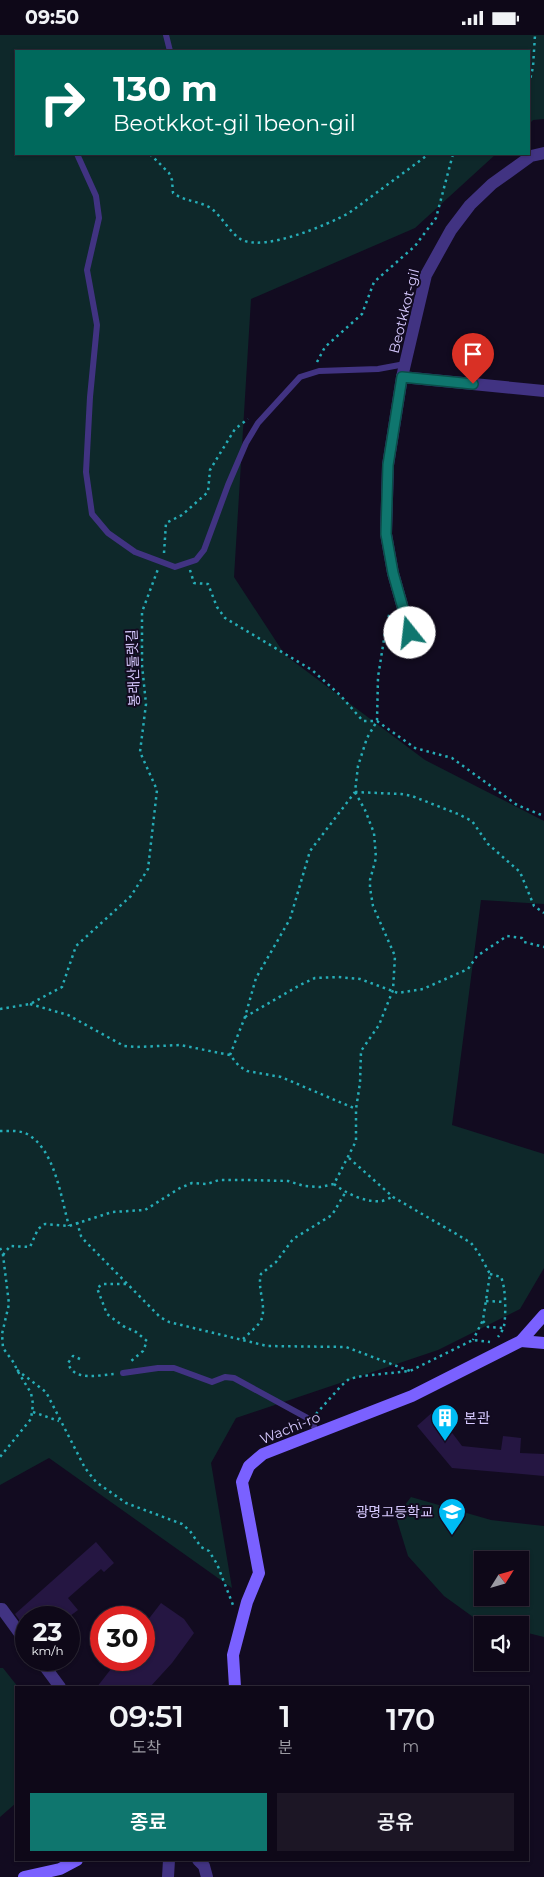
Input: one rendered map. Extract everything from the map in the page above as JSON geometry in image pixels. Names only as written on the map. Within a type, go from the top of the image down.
[{"type":"main road","name":"Wachi-ro","points":[[235,1686],[233,1655],[242,1621],[259,1573],[242,1482],[249,1466],[263,1454],[412,1396],[521,1341],[544,1315]]},
{"type":"main road","points":[[521,1341],[544,1343]]},
{"type":"main road","points":[[24,1877],[60,1869],[75,1861]]},
{"type":"street","name":"Beotkkot-gil","points":[[410,633],[386,534],[388,465],[402,377],[426,275],[451,230],[470,205],[492,184],[531,156],[544,153]]},
{"type":"street","points":[[402,377],[544,391]]},
{"type":"street","points":[[0,1609],[2,1609],[15,1626]]},
{"type":"street","points":[[48,1671],[59,1686]]},
{"type":"street","points":[[168,1877],[169,1861]]},
{"type":"street","points":[[199,1861],[204,1866],[207,1877]]},
{"type":"lane","points":[[166,35],[170,50]]},
{"type":"lane","points":[[77,155],[96,197],[99,218],[87,270],[97,325],[90,397],[86,472],[92,514],[108,533],[135,552],[175,567],[196,559],[204,550],[246,443],[258,423],[300,377],[319,371],[378,369],[405,364]]},
{"type":"lane","points":[[123,1373],[158,1368],[174,1368],[212,1382],[225,1377],[234,1378],[311,1420],[317,1433]]},
{"type":"path","points":[[530,80],[533,67],[535,35]]},
{"type":"path","points":[[151,155],[168,173],[172,180],[174,193],[178,197],[211,208],[242,240],[251,242],[272,242],[337,219],[349,213],[428,155]]},
{"type":"path","points":[[310,374],[325,347],[362,314],[374,282],[415,246],[436,218],[453,155]]},
{"type":"path","name":"봉래산둘렛길","points":[[0,1009],[30,1004],[62,987],[76,946],[131,896],[148,869],[157,790],[140,752],[146,704],[142,665],[142,612],[165,552],[166,523],[182,515],[208,492],[210,470],[235,429],[252,417]]},
{"type":"path","points":[[191,562],[190,569],[194,583],[208,584],[214,602],[225,618],[312,670],[340,695],[363,721],[377,721],[415,747],[452,758],[517,805],[544,816]]},
{"type":"path","points":[[230,1055],[245,1017],[256,978],[290,919],[310,851],[355,792],[358,766],[367,738],[377,721],[378,677],[384,633],[398,589]]},
{"type":"path","points":[[355,792],[412,796],[472,821],[488,844],[520,872],[534,906],[544,913]]},
{"type":"path","points":[[1,1254],[10,1246],[30,1247],[38,1229],[45,1224],[69,1225],[112,1212],[145,1210],[180,1188],[192,1183],[207,1184],[219,1181],[248,1180],[288,1181],[304,1186],[320,1187],[334,1184],[349,1158],[356,1141],[356,1109],[360,1083],[361,1051],[380,1025],[393,990],[395,956],[377,915],[370,889],[376,858],[374,833],[365,809],[355,792]]},
{"type":"path","points":[[245,1017],[300,985],[315,979],[360,979],[398,993],[422,989],[468,969],[477,956],[507,937],[522,939],[524,942],[544,947]]},
{"type":"path","points":[[30,1004],[68,1015],[124,1046],[180,1045],[230,1055],[239,1066],[247,1071],[281,1077],[356,1109]]},
{"type":"path","points":[[0,1131],[24,1133],[35,1140],[49,1158],[69,1225]]},
{"type":"path","points":[[349,1158],[393,1197],[470,1243],[478,1252],[490,1275],[483,1321],[473,1340]]},
{"type":"path","points":[[334,1184],[345,1193],[382,1201],[393,1197]]},
{"type":"path","points":[[243,1339],[258,1325],[262,1318],[261,1274],[276,1261],[293,1239],[332,1215],[345,1193]]},
{"type":"path","points":[[77,1222],[81,1236],[85,1241],[160,1317],[169,1322],[276,1347],[346,1347],[410,1371]]},
{"type":"path","points":[[0,1248],[9,1304],[2,1334],[2,1348],[14,1363],[31,1393],[33,1412],[31,1419],[0,1457]]},
{"type":"path","points":[[311,1420],[349,1379],[410,1371],[473,1340],[495,1341],[504,1327],[505,1302],[503,1279],[490,1275]]},
{"type":"path","points":[[80,1359],[73,1356],[68,1363],[70,1369],[78,1375],[123,1373],[126,1365],[143,1351],[148,1341],[136,1332],[122,1326],[107,1314],[97,1288],[103,1284],[128,1284]]},
{"type":"path","points":[[486,1301],[505,1302]]},
{"type":"path","points":[[483,1321],[488,1327],[504,1327]]},
{"type":"path","points":[[17,1370],[43,1389],[85,1469],[96,1482],[126,1503],[182,1524],[190,1531],[201,1547],[209,1551],[217,1564],[236,1615],[242,1621]]},
{"type":"path","points":[[33,1412],[59,1421]]},
{"type":"green space","points":[[0,35],[544,35],[544,119],[533,120],[530,123],[530,50],[15,50],[15,155],[495,155],[415,228],[251,299],[234,577],[285,655],[425,760],[544,821],[544,904],[481,900],[452,1125],[544,1154],[544,1268],[520,1309],[438,1350],[236,1418],[211,1463],[232,1588],[49,1458],[0,1485]]},
{"type":"green space","points":[[411,1497],[491,1520],[544,1526],[544,1637],[529,1633],[529,1616],[474,1616],[474,1618],[444,1596],[408,1556],[396,1517]]},
{"type":"green space","points":[[0,1668],[3,1668],[17,1686],[15,1686],[15,1804],[0,1817]]},
{"type":"building","name":"본관","points":[[435,1410],[462,1446],[501,1450],[503,1436],[521,1438],[520,1453],[544,1454],[544,1476],[452,1468],[417,1426]]},
{"type":"building","points":[[96,1542],[114,1563],[104,1572],[101,1569],[68,1598],[75,1606],[24,1606]]},
{"type":"building","points":[[161,1603],[184,1619],[194,1633],[172,1663],[151,1686],[98,1686],[109,1671],[155,1671],[155,1611]]},
{"type":"place","name":"본관","points":[[445,1442]]},
{"type":"place","name":"광명고등학교","points":[[452,1536]]},
{"type":"route","points":[[410,633],[393,573],[386,534],[388,465],[402,377],[473,384]]}]
